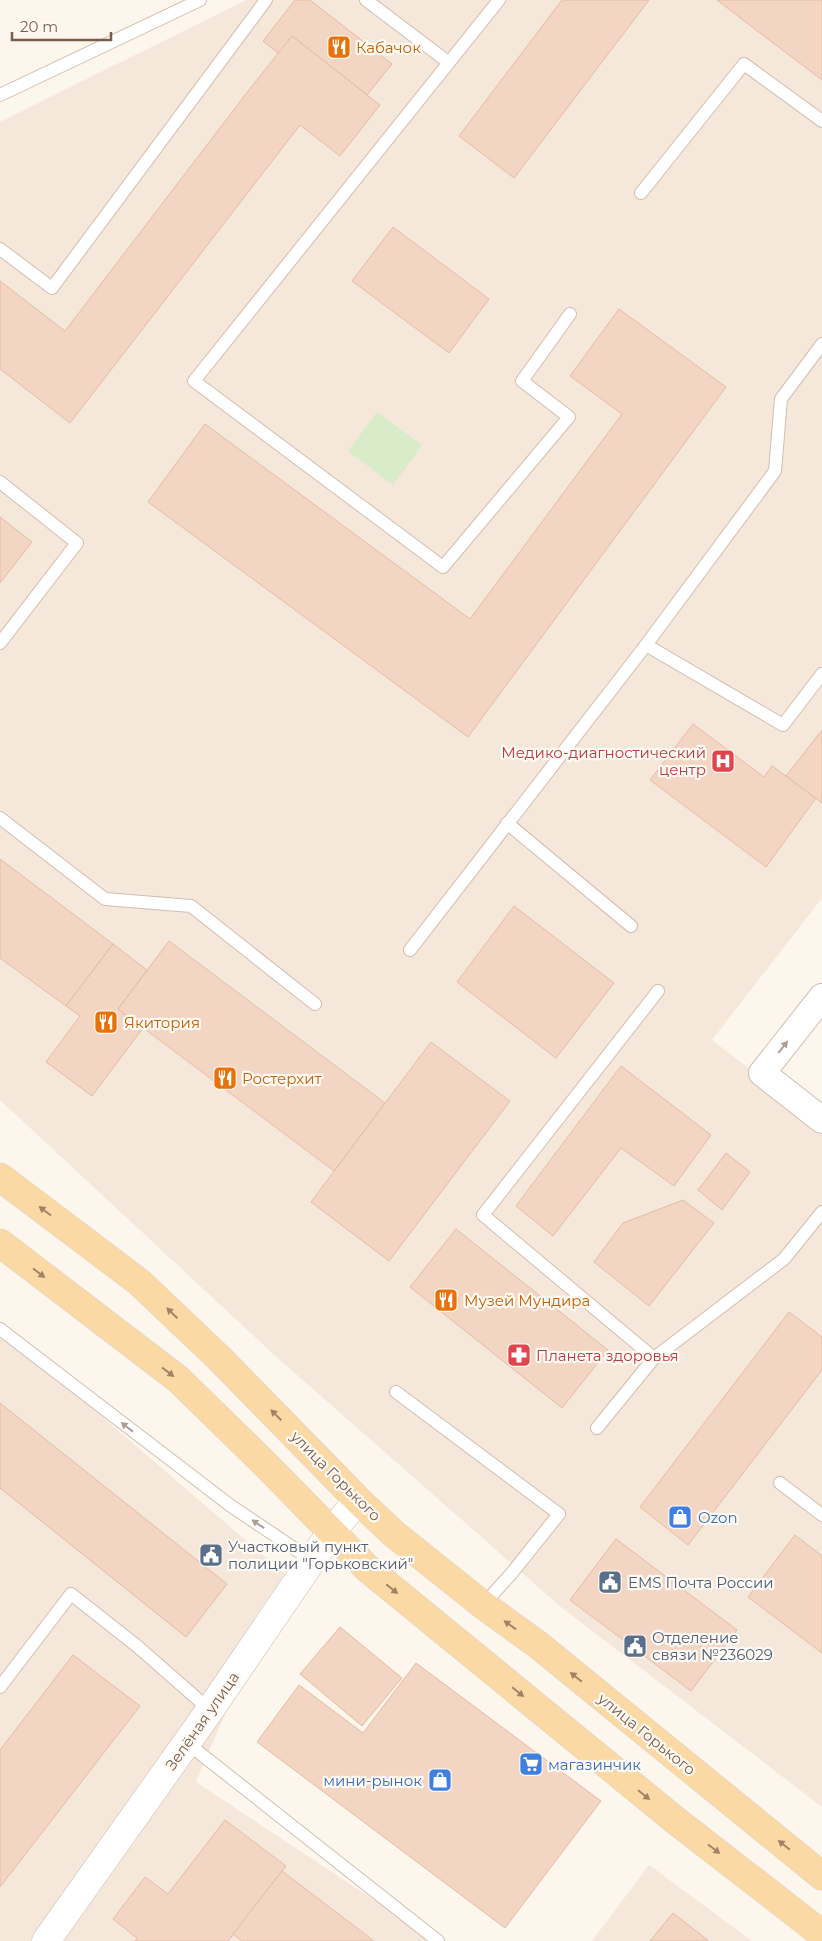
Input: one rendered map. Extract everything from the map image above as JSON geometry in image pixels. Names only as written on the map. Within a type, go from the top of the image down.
[{"type":"main road","name":"улица Горького","points":[[0,1177],[139,1282],[226,1365],[358,1500],[394,1534],[483,1605],[537,1644],[822,1876]]},
{"type":"main road","points":[[0,1243],[178,1379],[368,1569],[675,1820],[822,1934]]},
{"type":"street","points":[[822,997],[762,1073],[822,1120]]},
{"type":"street","name":"Зелёная улица","points":[[46,1941],[187,1743],[332,1531],[358,1500]]},
{"type":"lane","points":[[0,95],[200,0]]},
{"type":"lane","points":[[0,249],[52,288],[266,0]]},
{"type":"lane","points":[[366,0],[448,62]]},
{"type":"lane","points":[[499,0],[194,380],[443,568],[569,417],[522,381],[570,314]]},
{"type":"lane","points":[[641,193],[744,64],[822,121]]},
{"type":"lane","points":[[410,950],[646,645],[775,471],[781,399],[822,344]]},
{"type":"lane","points":[[0,482],[77,543],[0,643]]},
{"type":"lane","points":[[646,645],[783,725],[822,674]]},
{"type":"lane","points":[[0,818],[105,899],[192,906],[315,1004]]},
{"type":"lane","points":[[507,823],[631,926]]},
{"type":"lane","points":[[654,1358],[484,1215],[658,991]]},
{"type":"lane","points":[[597,1428],[654,1358],[784,1259],[822,1212]]},
{"type":"lane","points":[[0,1329],[231,1506],[313,1561]]},
{"type":"lane","points":[[396,1392],[559,1514],[511,1574],[483,1605]]},
{"type":"lane","points":[[780,1483],[822,1515]]},
{"type":"lane","points":[[0,1687],[71,1594],[137,1646],[210,1710]]},
{"type":"lane","points":[[187,1743],[438,1941]]},
{"type":"shaded area","points":[[246,0],[822,0],[822,898],[712,1040],[822,1125],[822,1807],[561,1607],[272,1353],[0,1100],[0,122]]},
{"type":"shaded area","points":[[0,1329],[285,1574],[196,1782],[436,1941],[0,1941]]},
{"type":"shaded area","points":[[649,1865],[752,1941],[592,1941]]},
{"type":"green space","points":[[377,412],[422,445],[393,485],[348,451]]},
{"type":"building","name":"Кабачок","points":[[295,0],[310,0],[392,64],[367,95],[292,36],[279,54],[263,41]]},
{"type":"building","points":[[562,0],[649,0],[514,178],[459,136]]},
{"type":"building","points":[[717,0],[822,0],[822,80],[739,17]]},
{"type":"building","points":[[292,36],[380,105],[340,156],[300,125],[70,423],[0,369],[0,281],[65,331]]},
{"type":"building","points":[[393,227],[489,299],[449,353],[352,281]]},
{"type":"building","points":[[619,309],[726,387],[468,737],[148,502],[205,424],[470,619],[622,414],[570,376]]},
{"type":"building","points":[[0,517],[32,542],[0,583]]},
{"type":"building","points":[[693,724],[764,777],[772,766],[816,798],[766,867],[650,780]]},
{"type":"building","points":[[822,730],[822,803],[786,776]]},
{"type":"building","points":[[0,859],[113,944],[66,1006],[0,958]]},
{"type":"building","points":[[514,906],[614,983],[556,1058],[457,982]]},
{"type":"building","points":[[169,941],[385,1103],[334,1171],[118,1009]]},
{"type":"building","name":"Якитория","points":[[113,944],[147,970],[118,1009],[143,1028],[92,1096],[46,1062],[80,1016],[66,1006]]},
{"type":"building","points":[[431,1042],[510,1101],[389,1261],[311,1202]]},
{"type":"building","points":[[621,1066],[711,1135],[674,1186],[621,1148],[553,1236],[516,1206]]},
{"type":"building","points":[[726,1153],[750,1172],[722,1210],[698,1190]]},
{"type":"building","points":[[683,1200],[714,1223],[649,1306],[594,1262],[623,1223]]},
{"type":"building","points":[[456,1229],[608,1350],[562,1408],[410,1287]]},
{"type":"building","points":[[789,1312],[822,1337],[822,1370],[688,1545],[640,1507]]},
{"type":"building","points":[[0,1403],[227,1584],[186,1637],[0,1488]]},
{"type":"building","points":[[795,1535],[822,1556],[822,1653],[748,1597]]},
{"type":"building","points":[[616,1539],[737,1630],[691,1691],[570,1600]]},
{"type":"building","points":[[340,1627],[402,1678],[362,1726],[300,1674]]},
{"type":"building","points":[[73,1655],[140,1706],[0,1887],[0,1750]]},
{"type":"building","name":"мини-рынок","points":[[416,1663],[601,1801],[505,1928],[257,1742],[299,1685],[363,1733]]},
{"type":"building","points":[[225,1820],[286,1866],[228,1941],[135,1941],[137,1938],[113,1919],[145,1877],[168,1894]]},
{"type":"building","points":[[282,1871],[374,1941],[242,1941],[233,1934]]},
{"type":"building","points":[[673,1913],[709,1941],[650,1941]]},
{"type":"place","name":"Кабачок","points":[[339,47]]},
{"type":"place","name":"Медико-диагностический центр","points":[[723,761]]},
{"type":"place","name":"Якитория","points":[[106,1022]]},
{"type":"place","name":"Ростерхит","points":[[225,1078]]},
{"type":"place","name":"Музей Мундира","points":[[446,1300]]},
{"type":"place","name":"Планета здоровья","points":[[519,1355]]},
{"type":"place","name":"Ozon","points":[[680,1517]]},
{"type":"place","name":"Участковый пункт полиции \"Горьковский\"","points":[[211,1555]]},
{"type":"place","name":"EMS Почта России","points":[[610,1582]]},
{"type":"place","name":"Отделение связи №236029","points":[[635,1646]]},
{"type":"place","name":"магазинчик","points":[[531,1764]]},
{"type":"place","name":"мини-рынок","points":[[440,1780]]}]
